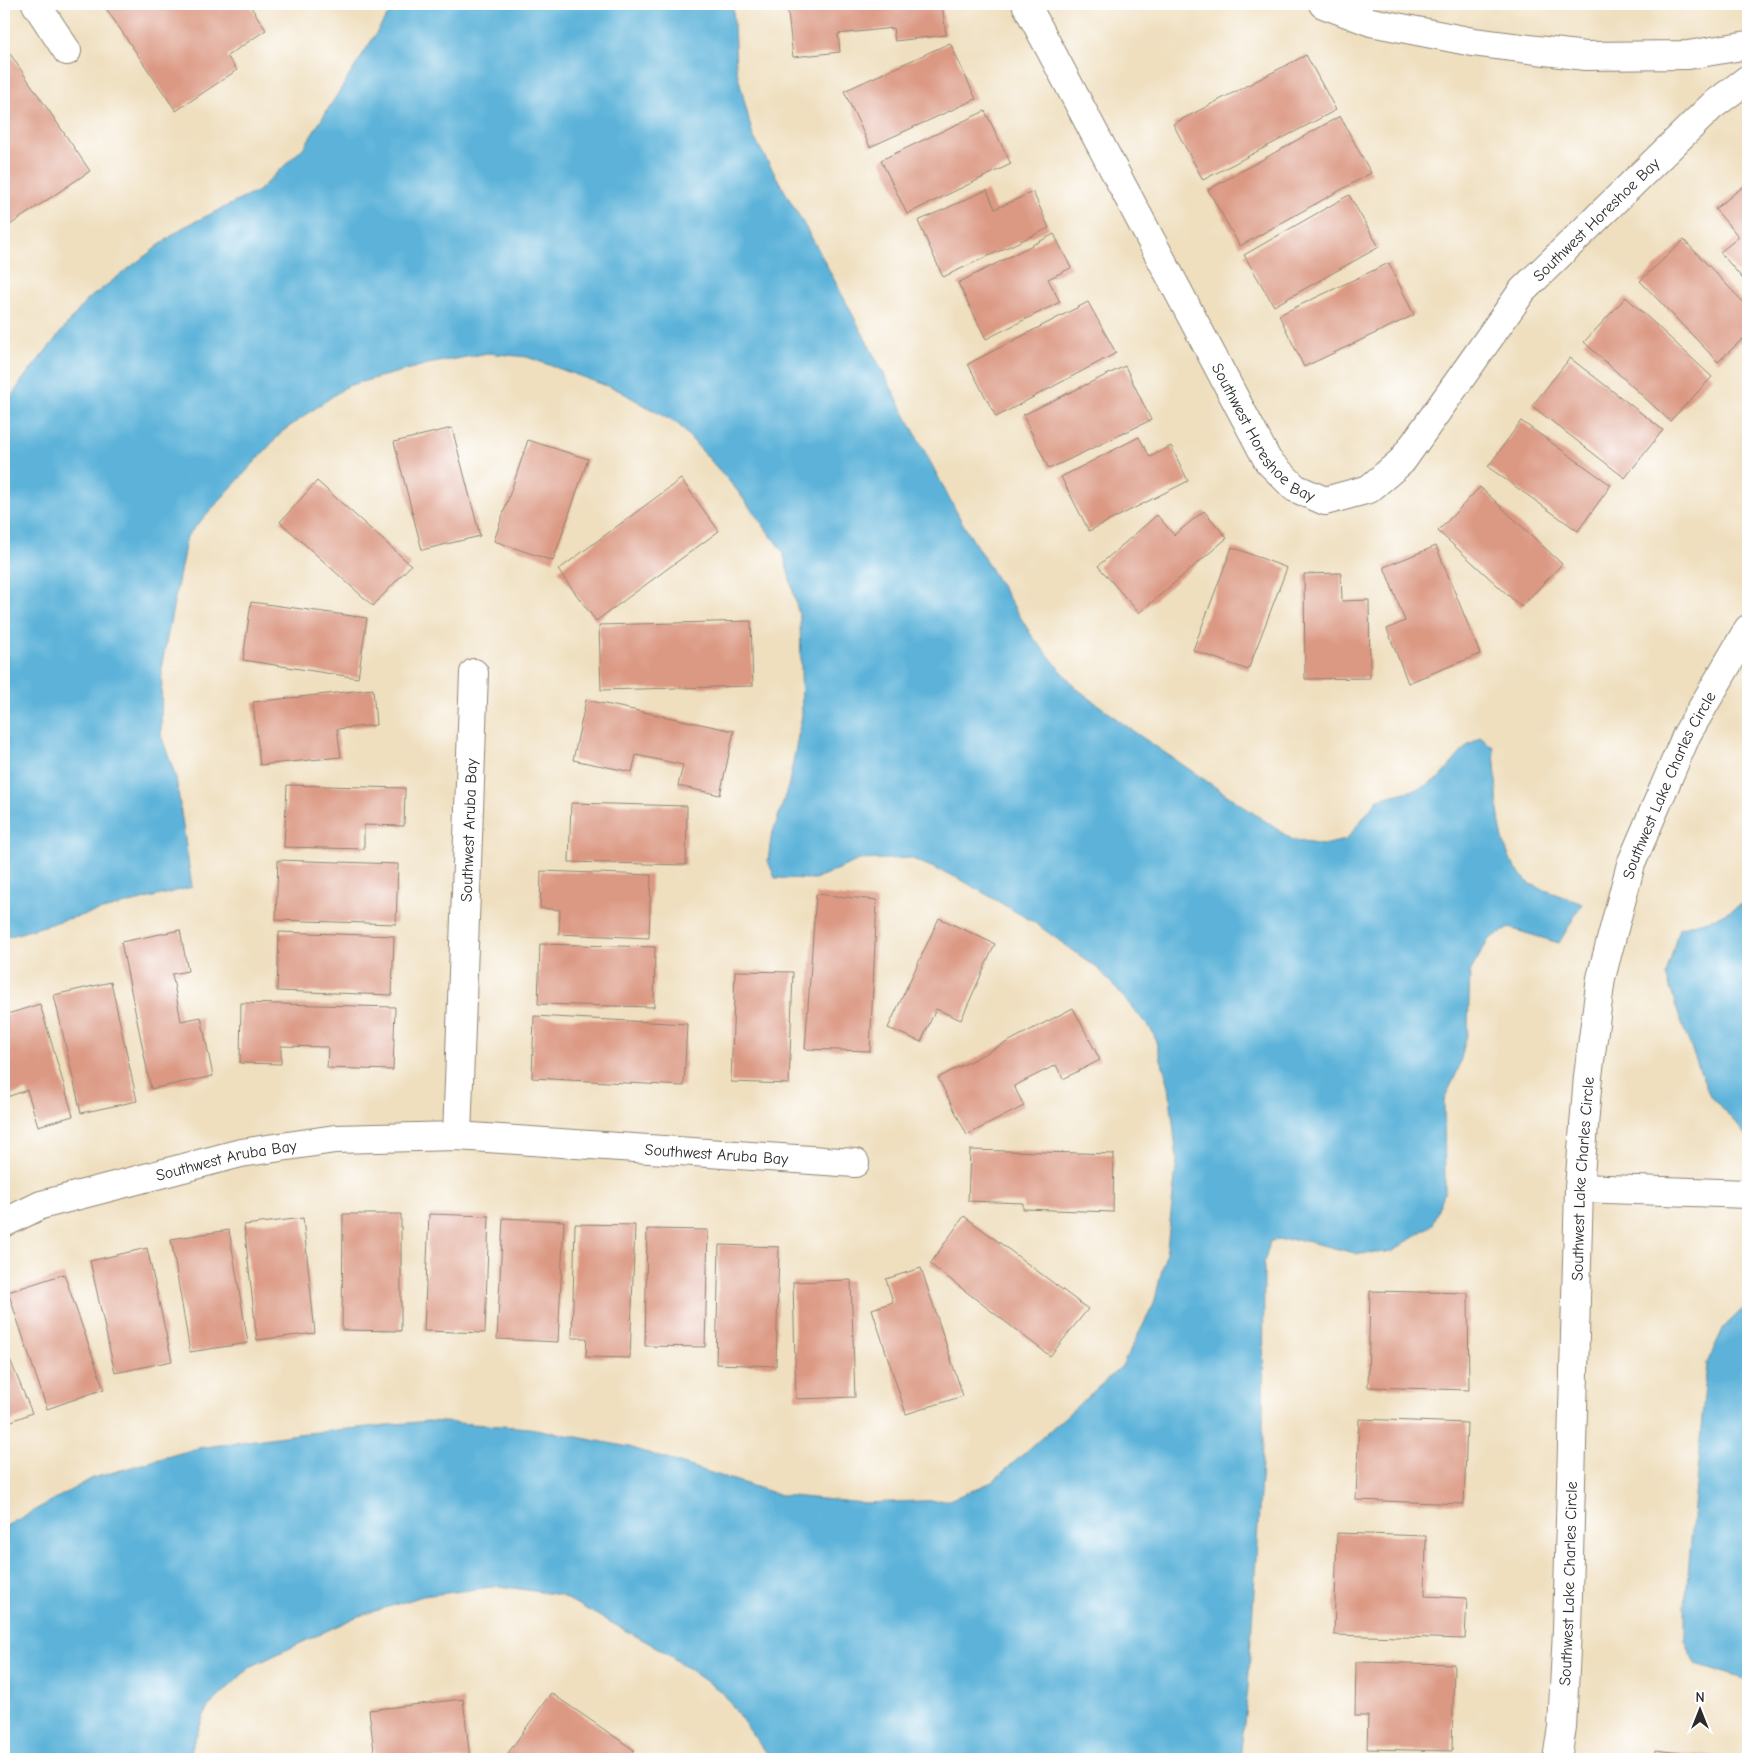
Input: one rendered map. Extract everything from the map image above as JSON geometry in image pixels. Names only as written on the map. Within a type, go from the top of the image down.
[{"type":"street","points":[[36,4],[67,51]]},
{"type":"street","name":"Southwest Horeshoe Bay","points":[[1026,4],[1268,461],[1295,488],[1325,501],[1369,489],[1402,461],[1523,290],[1712,106],[1748,80]]},
{"type":"street","points":[[1323,4],[1371,22],[1472,42],[1585,56],[1688,54],[1748,45]]},
{"type":"street","name":"Southwest Lake Charles Circle","points":[[1557,1759],[1562,1727],[1568,1611],[1580,1188],[1588,1076],[1602,978],[1631,864],[1687,734],[1748,629]]},
{"type":"street","name":"Southwest Aruba Bay","points":[[458,1136],[474,673]]},
{"type":"street","name":"Southwest Aruba Bay","points":[[4,1223],[41,1206],[241,1153],[335,1139],[458,1136],[855,1163]]},
{"type":"street","points":[[1580,1188],[1748,1194]]},
{"type":"water","points":[[393,4],[733,4],[736,67],[753,136],[818,249],[963,524],[1032,636],[1076,688],[1133,731],[1293,840],[1322,845],[1346,840],[1378,799],[1421,788],[1439,778],[1467,746],[1480,737],[1493,747],[1499,819],[1508,854],[1516,869],[1533,885],[1582,904],[1559,943],[1509,928],[1489,939],[1470,972],[1468,1030],[1458,1070],[1444,1100],[1445,1191],[1432,1225],[1391,1252],[1359,1254],[1297,1239],[1270,1241],[1264,1263],[1263,1446],[1248,1688],[1240,1759],[770,1759],[723,1693],[660,1649],[560,1595],[500,1586],[423,1596],[356,1617],[250,1667],[207,1708],[187,1759],[4,1759],[4,1527],[93,1478],[198,1448],[298,1434],[428,1421],[530,1428],[629,1447],[781,1495],[864,1503],[949,1500],[992,1482],[1122,1366],[1154,1304],[1167,1248],[1177,1160],[1169,1086],[1153,1032],[1100,970],[1035,923],[958,878],[910,858],[859,860],[815,879],[775,878],[768,861],[771,838],[788,788],[802,715],[800,619],[783,552],[736,489],[679,425],[618,390],[527,357],[488,353],[428,364],[347,386],[283,431],[187,536],[162,664],[161,735],[176,778],[192,887],[64,920],[4,938],[4,408],[23,379],[87,300],[182,228],[258,191],[304,147]]},
{"type":"water","points":[[1748,901],[1748,1137],[1709,1094],[1680,1019],[1666,975],[1679,928],[1715,918]]},
{"type":"water","points":[[1748,1304],[1748,1680],[1695,1664],[1685,1640],[1685,1606],[1707,1363],[1724,1327]]},
{"type":"building","points":[[103,4],[249,4],[266,30],[227,56],[237,70],[176,111]]},
{"type":"building","points":[[787,4],[942,4],[946,35],[895,41],[893,28],[838,34],[840,52],[793,57]]},
{"type":"building","points":[[950,43],[976,99],[870,147],[844,91]]},
{"type":"building","points":[[4,45],[90,171],[4,229]]},
{"type":"building","points":[[1306,55],[1336,110],[1203,180],[1173,124]]},
{"type":"building","points":[[985,111],[1011,164],[907,214],[881,160]]},
{"type":"building","points":[[1340,116],[1371,173],[1240,246],[1208,190]]},
{"type":"building","points":[[1745,185],[1748,189],[1748,285],[1720,252],[1739,237],[1715,209]]},
{"type":"building","points":[[987,190],[995,209],[1033,192],[1049,228],[943,277],[918,221]]},
{"type":"building","points":[[1349,195],[1379,247],[1274,306],[1244,255]]},
{"type":"building","points":[[1054,234],[1071,268],[1048,279],[1060,302],[986,339],[958,283]]},
{"type":"building","points":[[1684,240],[1748,307],[1748,334],[1718,362],[1640,281]]},
{"type":"building","points":[[1389,263],[1414,315],[1304,367],[1279,315]]},
{"type":"building","points":[[1626,297],[1712,377],[1670,421],[1584,342]]},
{"type":"building","points":[[1088,302],[1116,353],[996,417],[968,364]]},
{"type":"building","points":[[1570,358],[1663,430],[1625,478],[1532,406]]},
{"type":"building","points":[[1125,366],[1151,420],[1049,469],[1023,415]]},
{"type":"building","points":[[1521,421],[1611,485],[1578,531],[1488,467]]},
{"type":"building","points":[[452,428],[480,536],[422,550],[394,442]]},
{"type":"building","points":[[1139,437],[1150,457],[1171,446],[1188,481],[1089,531],[1061,477]]},
{"type":"building","points":[[528,440],[588,459],[553,561],[494,541]]},
{"type":"building","points":[[681,479],[719,531],[596,621],[558,570]]},
{"type":"building","points":[[317,481],[411,565],[373,606],[280,522]]},
{"type":"building","points":[[1480,487],[1562,564],[1521,607],[1438,531]]},
{"type":"building","points":[[1204,511],[1227,538],[1139,613],[1098,566],[1157,515],[1174,535]]},
{"type":"building","points":[[1436,546],[1480,654],[1408,683],[1387,629],[1405,621],[1384,567]]},
{"type":"building","points":[[1232,547],[1287,568],[1248,670],[1193,650]]},
{"type":"building","points":[[1341,573],[1342,601],[1369,600],[1370,678],[1305,679],[1304,574]]},
{"type":"building","points":[[251,602],[367,618],[358,678],[243,660]]},
{"type":"building","points":[[751,621],[753,686],[601,690],[599,625]]},
{"type":"building","points":[[373,689],[376,725],[337,729],[341,757],[260,765],[253,702]]},
{"type":"building","points":[[586,700],[734,731],[720,795],[678,786],[683,765],[636,755],[632,772],[573,760]]},
{"type":"building","points":[[287,785],[405,788],[404,826],[364,825],[364,849],[284,847]]},
{"type":"building","points":[[571,803],[687,806],[686,865],[569,862]]},
{"type":"building","points":[[278,860],[398,864],[396,924],[276,920]]},
{"type":"building","points":[[541,871],[651,875],[649,938],[559,934],[560,910],[540,908]]},
{"type":"building","points":[[816,894],[877,900],[870,1051],[805,1049]]},
{"type":"building","points":[[939,918],[995,944],[961,1020],[936,1009],[921,1042],[888,1028]]},
{"type":"building","points":[[180,930],[188,971],[172,974],[181,1021],[201,1017],[213,1076],[151,1089],[121,942]]},
{"type":"building","points":[[279,932],[394,936],[392,995],[277,991]]},
{"type":"building","points":[[540,944],[655,947],[654,1007],[538,1004]]},
{"type":"building","points":[[735,971],[793,972],[789,1084],[731,1082]]},
{"type":"building","points":[[111,982],[137,1101],[81,1113],[54,995]]},
{"type":"building","points":[[241,1003],[395,1007],[393,1070],[327,1068],[328,1047],[281,1046],[281,1064],[240,1063]]},
{"type":"building","points":[[40,1004],[73,1116],[38,1126],[27,1090],[4,1098],[4,1015]]},
{"type":"building","points":[[1073,1008],[1100,1060],[1063,1079],[1056,1065],[1014,1086],[1024,1106],[967,1135],[938,1078]]},
{"type":"building","points":[[534,1016],[687,1024],[684,1086],[532,1078]]},
{"type":"building","points":[[970,1150],[1114,1154],[1113,1212],[1023,1209],[1023,1203],[968,1201]]},
{"type":"building","points":[[343,1214],[401,1214],[401,1331],[342,1330]]},
{"type":"building","points":[[429,1214],[489,1216],[485,1333],[424,1331]]},
{"type":"building","points":[[964,1216],[1088,1309],[1050,1356],[930,1264]]},
{"type":"building","points":[[303,1218],[315,1333],[257,1340],[244,1225]]},
{"type":"building","points":[[503,1218],[564,1221],[558,1342],[497,1339]]},
{"type":"building","points":[[575,1224],[635,1225],[630,1358],[586,1357],[587,1338],[572,1338]]},
{"type":"building","points":[[647,1229],[708,1230],[705,1347],[645,1346]]},
{"type":"building","points":[[229,1230],[248,1343],[190,1352],[171,1239]]},
{"type":"building","points":[[719,1245],[779,1247],[776,1366],[716,1364]]},
{"type":"building","points":[[147,1248],[172,1361],[115,1373],[90,1261]]},
{"type":"building","points":[[921,1268],[963,1396],[906,1414],[872,1309],[893,1302],[886,1279]]},
{"type":"building","points":[[64,1274],[104,1389],[47,1409],[8,1292]]},
{"type":"building","points":[[851,1280],[855,1397],[796,1399],[793,1282]]},
{"type":"building","points":[[1370,1291],[1468,1293],[1469,1390],[1368,1387]]},
{"type":"building","points":[[4,1345],[32,1413],[4,1424]]},
{"type":"building","points":[[1359,1419],[1467,1423],[1464,1504],[1356,1500]]},
{"type":"building","points":[[1337,1533],[1426,1536],[1425,1596],[1467,1598],[1465,1639],[1334,1635]]},
{"type":"building","points":[[1356,1662],[1454,1664],[1452,1751],[1367,1749],[1368,1716],[1355,1716]]},
{"type":"building","points":[[551,1693],[634,1750],[628,1759],[510,1759],[506,1756]]},
{"type":"building","points":[[463,1699],[470,1759],[375,1759],[369,1710]]},
{"type":"building","points":[[1655,1750],[1725,1758],[1725,1759],[1654,1759]]}]
